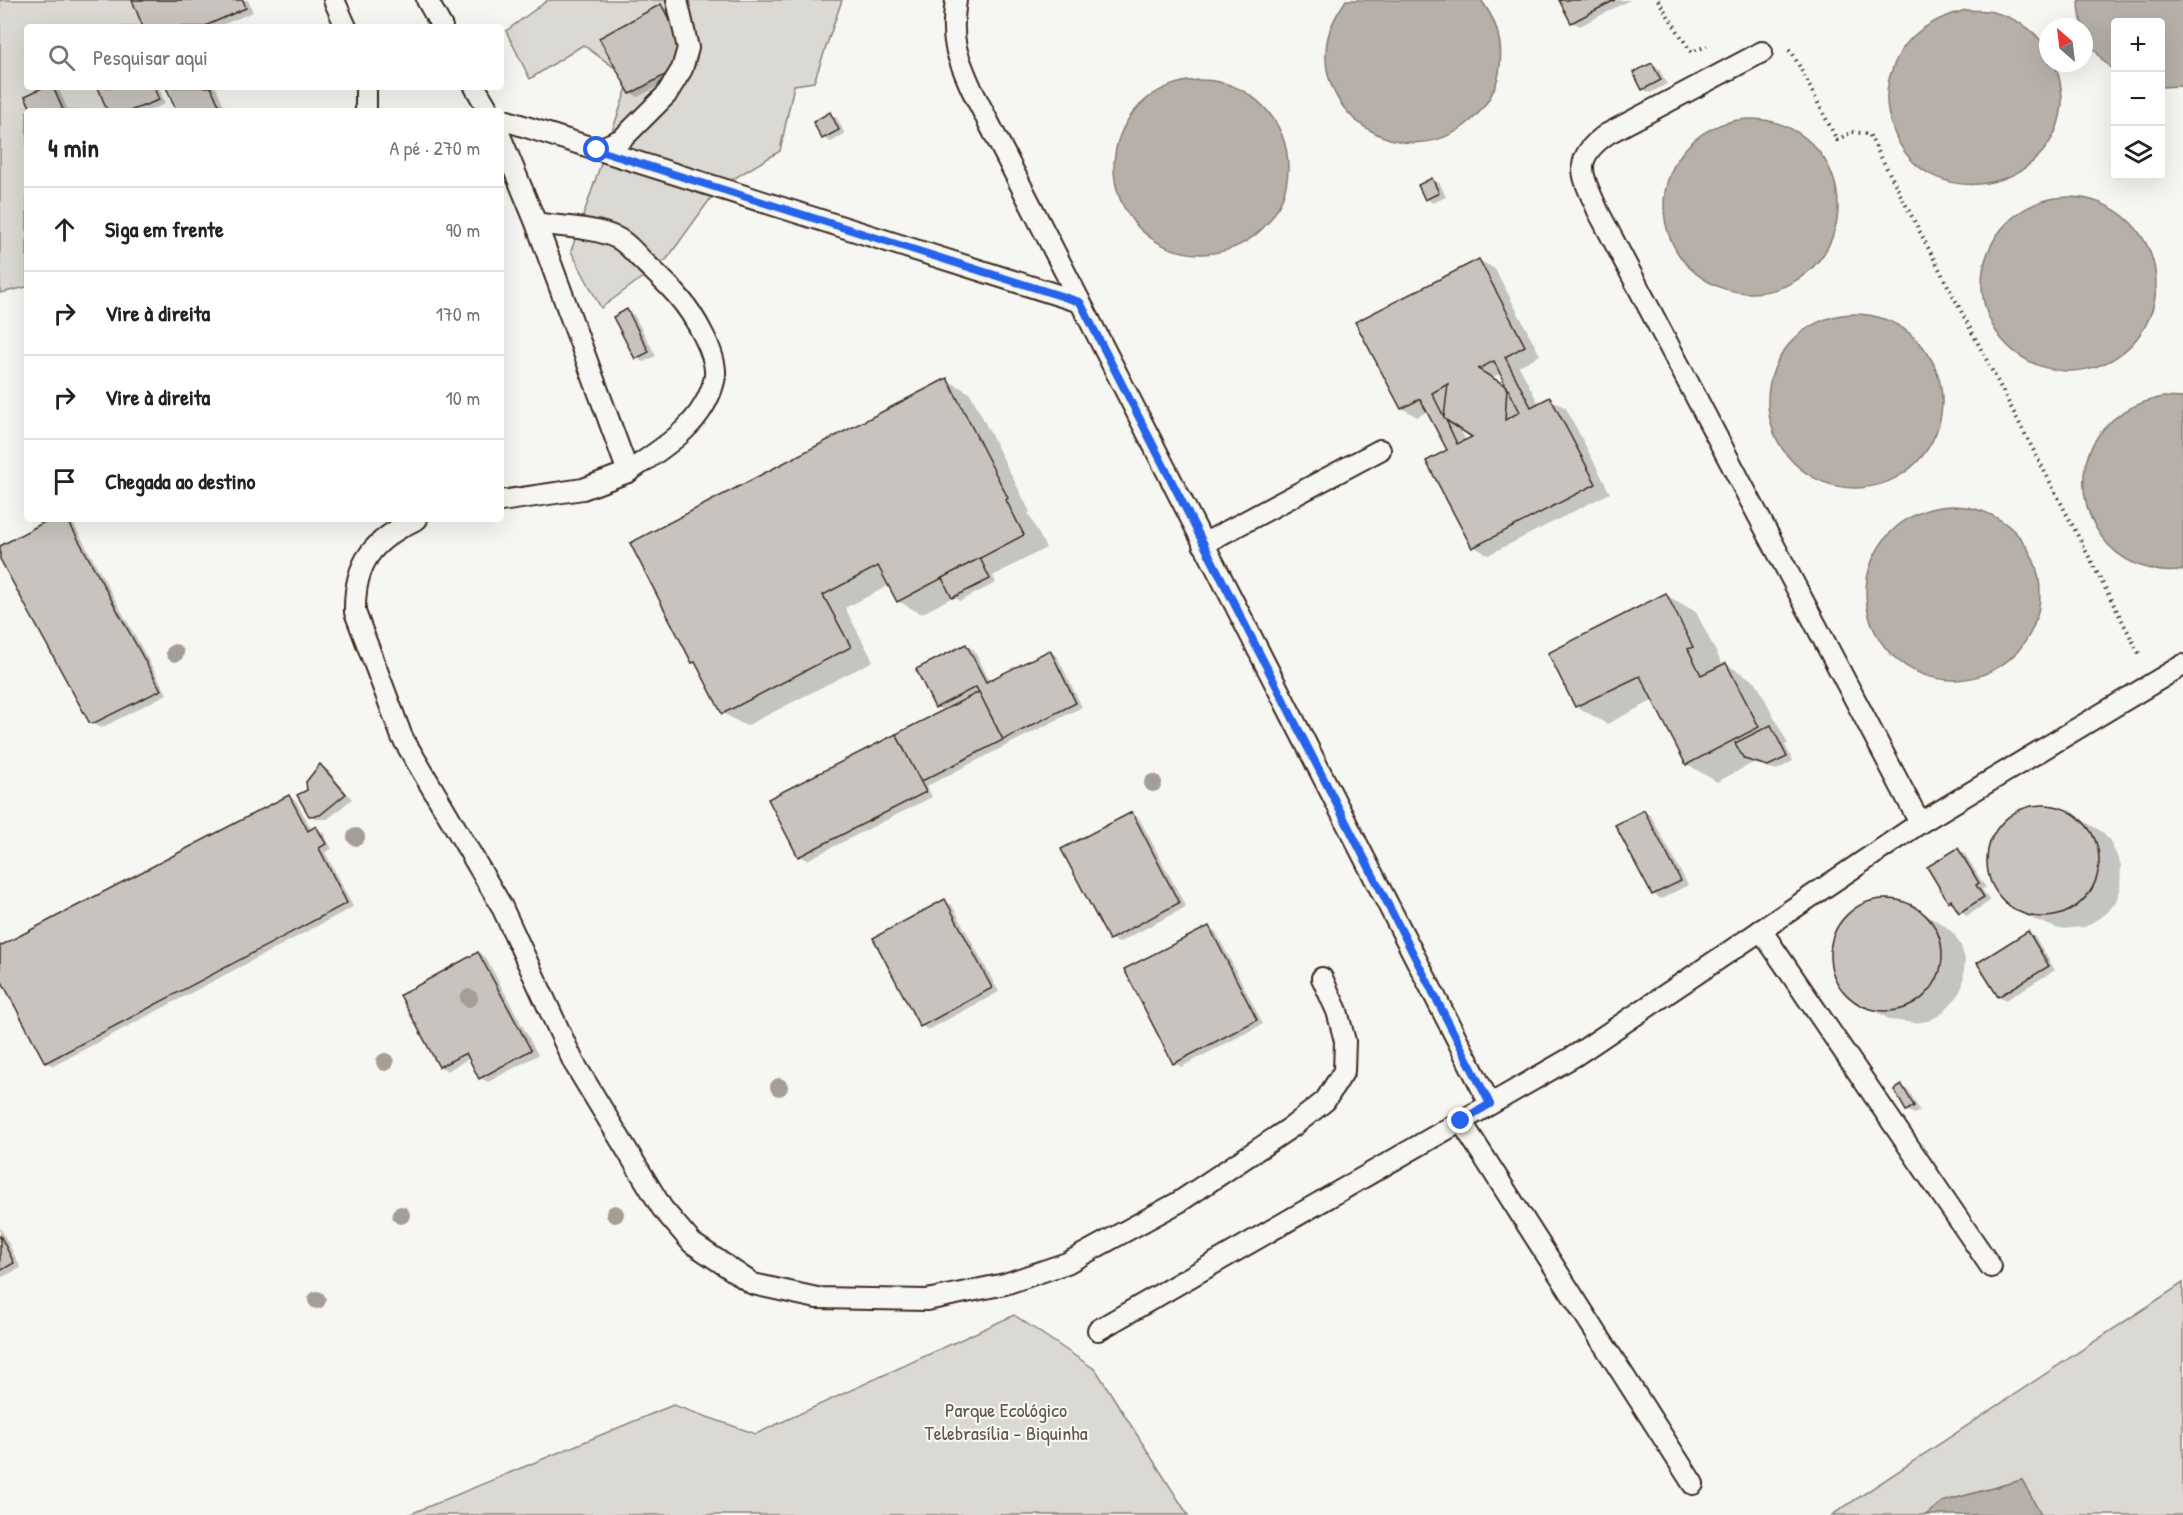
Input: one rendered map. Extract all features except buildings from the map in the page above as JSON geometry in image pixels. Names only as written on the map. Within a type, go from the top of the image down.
[{"type":"lane","points":[[334,0],[345,24]]},
{"type":"lane","points":[[427,0],[440,24]]},
{"type":"lane","points":[[597,150],[622,139],[666,95],[682,69],[688,48],[676,0]]},
{"type":"lane","points":[[956,0],[953,19],[955,51],[972,90],[1490,1104]]},
{"type":"lane","points":[[1762,52],[1602,138],[1584,157],[1582,167],[1584,179],[1598,212],[1920,823]]},
{"type":"lane","points":[[366,90],[366,108]]},
{"type":"lane","points":[[478,90],[487,108]]},
{"type":"lane","points":[[504,119],[1080,302]]},
{"type":"lane","points":[[504,145],[536,223],[628,472]]},
{"type":"lane","points":[[504,501],[583,489],[628,472],[681,435],[693,421],[710,393],[715,378],[713,360],[707,343],[678,296],[620,239],[606,233],[536,223]]},
{"type":"lane","points":[[1203,544],[1380,450]]},
{"type":"lane","points":[[411,522],[395,530],[371,550],[360,571],[355,590],[355,612],[402,737],[501,905],[574,1063],[662,1208],[692,1243],[753,1284],[818,1298],[927,1300],[1005,1284],[1067,1263],[1179,1202],[1293,1126],[1325,1101],[1344,1071],[1345,1041],[1337,1011],[1322,978]]},
{"type":"lane","points":[[1098,1330],[1576,1055],[1920,823],[2183,665]]},
{"type":"lane","points":[[1761,930],[1991,1267]]},
{"type":"lane","points":[[1461,1121],[1693,1484]]},
{"type":"path","points":[[1658,0],[1691,52],[1710,45]]},
{"type":"path","points":[[1762,52],[1779,42],[1793,54],[1837,140],[1852,132],[1869,134],[2154,682]]},
{"type":"green space","points":[[0,0],[196,0],[183,24],[24,24],[24,90],[110,90],[113,108],[24,108],[24,288],[0,293]]},
{"type":"green space","points":[[548,0],[842,0],[814,82],[794,85],[780,151],[718,188],[667,259],[601,308],[571,251],[630,79],[583,45],[530,79],[506,31]]},
{"type":"green space","points":[[2183,1283],[2183,1515],[2041,1515],[2022,1480],[1942,1502],[1926,1515],[1832,1515]]},
{"type":"green space","name":"Parque Ecológico Telebrasília - Biquinha","points":[[1014,1315],[1096,1370],[1188,1515],[408,1515],[673,1405],[756,1434]]},
{"type":"shaded area","points":[[1346,0],[1481,0],[1492,17],[1501,53],[1497,80],[1479,113],[1468,123],[1443,137],[1417,143],[1392,139],[1368,129],[1348,113],[1334,91],[1327,66],[1329,32]]},
{"type":"shaded area","points":[[2079,0],[2183,0],[2183,86],[2165,87],[2165,18],[2111,18],[2111,68],[2093,47],[2093,18],[2081,18]]},
{"type":"shaded area","points":[[1966,10],[1989,11],[2019,22],[2039,39],[2039,72],[2057,72],[2059,78],[2062,103],[2054,133],[2038,157],[2015,174],[1988,183],[1960,184],[1933,176],[1910,159],[1894,132],[1889,117],[1887,94],[1889,78],[1897,58],[1911,38],[1920,30]]},
{"type":"shaded area","points":[[1201,80],[1218,81],[1234,86],[1263,105],[1282,134],[1287,150],[1287,184],[1282,200],[1263,229],[1234,248],[1218,253],[1201,254],[1184,253],[1168,248],[1139,229],[1120,200],[1115,184],[1114,167],[1115,150],[1120,134],[1139,105],[1168,86],[1184,81]]},
{"type":"shaded area","points":[[1751,119],[1768,120],[1784,125],[1813,144],[1832,173],[1837,189],[1837,223],[1832,239],[1813,268],[1784,287],[1768,292],[1751,293],[1734,292],[1718,287],[1689,268],[1670,239],[1665,223],[1664,206],[1665,189],[1670,173],[1689,144],[1718,125],[1734,120]]},
{"type":"shaded area","points":[[2069,197],[2086,198],[2102,203],[2131,222],[2150,251],[2155,267],[2155,301],[2150,317],[2131,346],[2102,365],[2086,370],[2069,371],[2052,370],[2036,365],[2007,346],[1988,317],[1983,301],[1982,284],[1983,267],[1988,251],[2007,222],[2036,203],[2052,198]]},
{"type":"shaded area","points":[[1855,314],[1872,315],[1888,320],[1917,339],[1936,368],[1941,384],[1941,418],[1936,434],[1917,463],[1888,482],[1872,487],[1855,488],[1838,487],[1822,482],[1793,463],[1774,434],[1769,418],[1768,401],[1769,384],[1774,368],[1793,339],[1822,320],[1838,315]]},
{"type":"shaded area","points":[[2163,397],[2183,398],[2183,570],[2174,571],[2147,568],[2126,559],[2109,545],[2096,528],[2087,507],[2084,486],[2086,464],[2093,443],[2107,425],[2133,407]]},
{"type":"shaded area","points":[[1953,506],[1970,507],[1986,512],[2015,531],[2034,560],[2039,576],[2039,610],[2034,626],[2015,655],[1986,674],[1970,679],[1953,680],[1936,679],[1920,674],[1891,655],[1872,626],[1867,610],[1866,593],[1867,576],[1872,560],[1891,531],[1920,512],[1936,507]]},
{"type":"shaded area","points":[[2022,1480],[2041,1515],[1926,1515],[1942,1502]]},
{"type":"route","points":[[597,150],[1080,302],[1490,1104],[1461,1121]]}]
